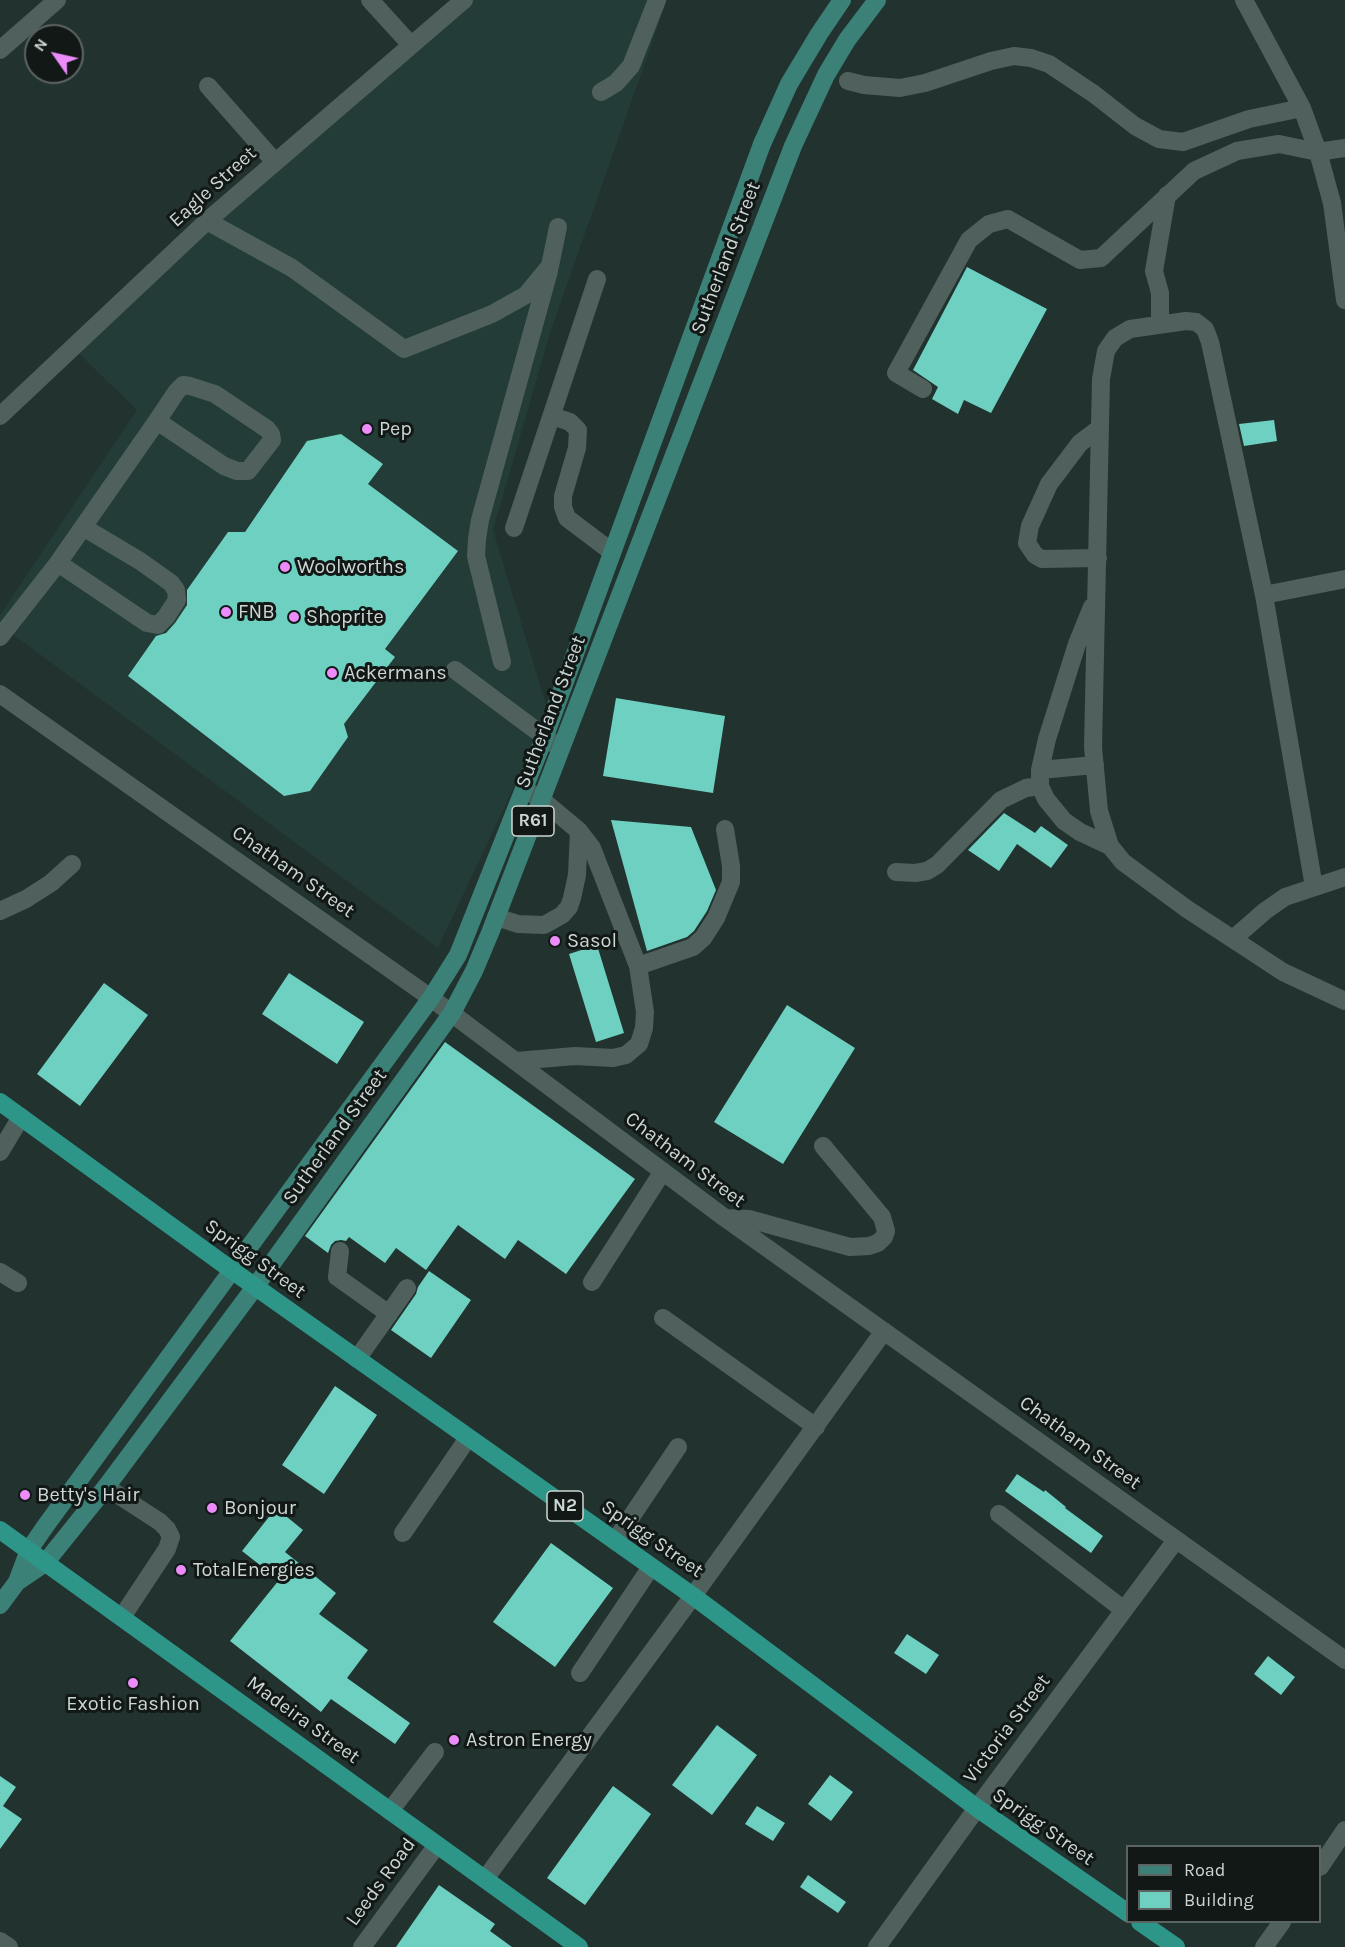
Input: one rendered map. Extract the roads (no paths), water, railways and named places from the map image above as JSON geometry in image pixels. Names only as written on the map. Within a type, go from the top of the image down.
[{"type":"highway","name":"Sprigg Street","points":[[0,1102],[255,1287],[693,1596],[977,1808],[1126,1912]]},
{"type":"highway","name":"Madeira Street","points":[[0,1530],[579,1947]]},
{"type":"highway","points":[[1141,1923],[1176,1947]]},
{"type":"main road","name":"Sutherland Street","points":[[0,1605],[17,1582],[29,1550],[431,998],[458,955],[545,736],[762,144],[789,84],[842,0]]},
{"type":"main road","name":"Sutherland Street","points":[[17,1582],[45,1563],[106,1487],[255,1287],[452,1013],[474,971],[496,917],[793,146],[826,75],[847,40],[877,0]]},
{"type":"street","points":[[0,50],[57,0]]},
{"type":"street","points":[[370,0],[411,45]]},
{"type":"street","name":"Eagle Street","points":[[0,416],[207,221],[464,0]]},
{"type":"street","points":[[601,92],[616,83],[631,66],[657,0]]},
{"type":"street","points":[[1251,3],[1302,108],[1318,152],[1332,203],[1345,300]]},
{"type":"street","points":[[848,81],[864,85],[900,88],[925,83],[1014,56],[1031,58],[1049,64],[1135,126],[1159,140],[1183,142],[1250,119],[1302,108]]},
{"type":"street","points":[[208,86],[275,162]]},
{"type":"street","points":[[923,389],[897,373],[969,240],[989,224],[1008,219],[1080,260],[1101,258],[1194,171],[1237,151],[1279,144],[1318,152],[1345,148]]},
{"type":"street","points":[[1160,324],[1160,293],[1154,271],[1167,195]]},
{"type":"street","points":[[207,221],[292,268],[404,349],[509,305],[526,295],[550,266]]},
{"type":"street","points":[[502,662],[476,556],[477,539],[480,520],[550,266],[558,227]]},
{"type":"street","points":[[514,528],[597,279]]},
{"type":"street","points":[[1314,887],[1264,595],[1216,368],[1205,329],[1196,322],[1186,321],[1130,329],[1115,338],[1106,351],[1101,379],[1093,747],[1099,811],[1110,846],[1123,861],[1187,909],[1283,972],[1345,1001]]},
{"type":"street","points":[[0,637],[58,563],[177,391],[183,385],[215,394],[256,420],[272,434],[272,440],[248,471],[237,471],[206,454],[157,421]]},
{"type":"street","points":[[552,416],[570,422],[578,430],[577,448],[562,496],[567,518],[612,552]]},
{"type":"street","points":[[1098,558],[1042,559],[1035,555],[1027,543],[1030,526],[1049,484],[1080,443],[1100,428]]},
{"type":"street","points":[[58,563],[147,623],[158,625],[166,617],[177,600],[176,590],[171,583],[140,561],[83,527]]},
{"type":"street","points":[[1264,595],[1345,579]]},
{"type":"street","points":[[1096,598],[1068,672],[1047,739],[1040,778],[1046,799],[1064,821],[1080,832],[1110,846]]},
{"type":"street","points":[[455,670],[561,749]]},
{"type":"street","name":"Chatham Street","points":[[0,694],[452,1013],[725,1218],[1345,1660]]},
{"type":"street","points":[[896,872],[927,871],[938,865],[1001,800],[1026,788],[1040,778],[1095,765]]},
{"type":"street","points":[[516,1061],[575,1056],[613,1058],[626,1055],[639,1044],[644,1028],[645,1012],[638,966],[592,848],[579,831],[542,800],[524,789]]},
{"type":"street","points":[[638,966],[693,947],[703,938],[716,918],[731,882],[731,866],[725,830]]},
{"type":"street","points":[[496,917],[518,924],[544,925],[562,915],[572,898],[577,875],[579,831]]},
{"type":"street","points":[[0,911],[26,899],[51,883],[72,864]]},
{"type":"street","points":[[1234,939],[1265,910],[1285,897],[1345,877]]},
{"type":"street","points":[[0,1152],[21,1117]]},
{"type":"street","points":[[725,1218],[749,1219],[850,1247],[878,1243],[886,1231],[882,1217],[823,1146]]},
{"type":"street","points":[[592,1282],[663,1172]]},
{"type":"street","points":[[340,1251],[337,1277],[389,1314]]},
{"type":"street","points":[[0,1272],[18,1283]]},
{"type":"street","points":[[357,1359],[407,1288]]},
{"type":"street","points":[[663,1318],[816,1426]]},
{"type":"street","points":[[484,1879],[693,1596],[884,1331]]},
{"type":"street","points":[[403,1533],[468,1438]]},
{"type":"street","points":[[615,1541],[678,1447]]},
{"type":"street","points":[[106,1487],[160,1522],[170,1533],[171,1538],[167,1549],[122,1617]]},
{"type":"street","points":[[999,1514],[1124,1610]]},
{"type":"street","name":"Victoria Street","points":[[877,1947],[1176,1540]]},
{"type":"street","points":[[580,1673],[651,1567]]},
{"type":"street","points":[[390,1811],[435,1752]]},
{"type":"street","points":[[1321,1866],[1345,1830]]},
{"type":"street","name":"Leeds Road","points":[[362,1947],[437,1845]]},
{"type":"street","points":[[1264,1947],[1281,1923]]},
{"type":"street","points":[[0,1941],[9,1947]]},
{"type":"place","name":"Pep","points":[[367,429]]},
{"type":"place","name":"Woolworths","points":[[285,567]]},
{"type":"place","name":"FNB","points":[[226,612]]},
{"type":"place","name":"Shoprite","points":[[294,617]]},
{"type":"place","name":"Ackermans","points":[[332,673]]},
{"type":"place","name":"Sasol","points":[[555,941]]},
{"type":"place","name":"Betty's Hair","points":[[25,1495]]},
{"type":"place","name":"Bonjour","points":[[212,1508]]},
{"type":"place","name":"TotalEnergies","points":[[181,1570]]},
{"type":"place","name":"Exotic Fashion","points":[[133,1683]]},
{"type":"place","name":"Astron Energy","points":[[454,1740]]}]
